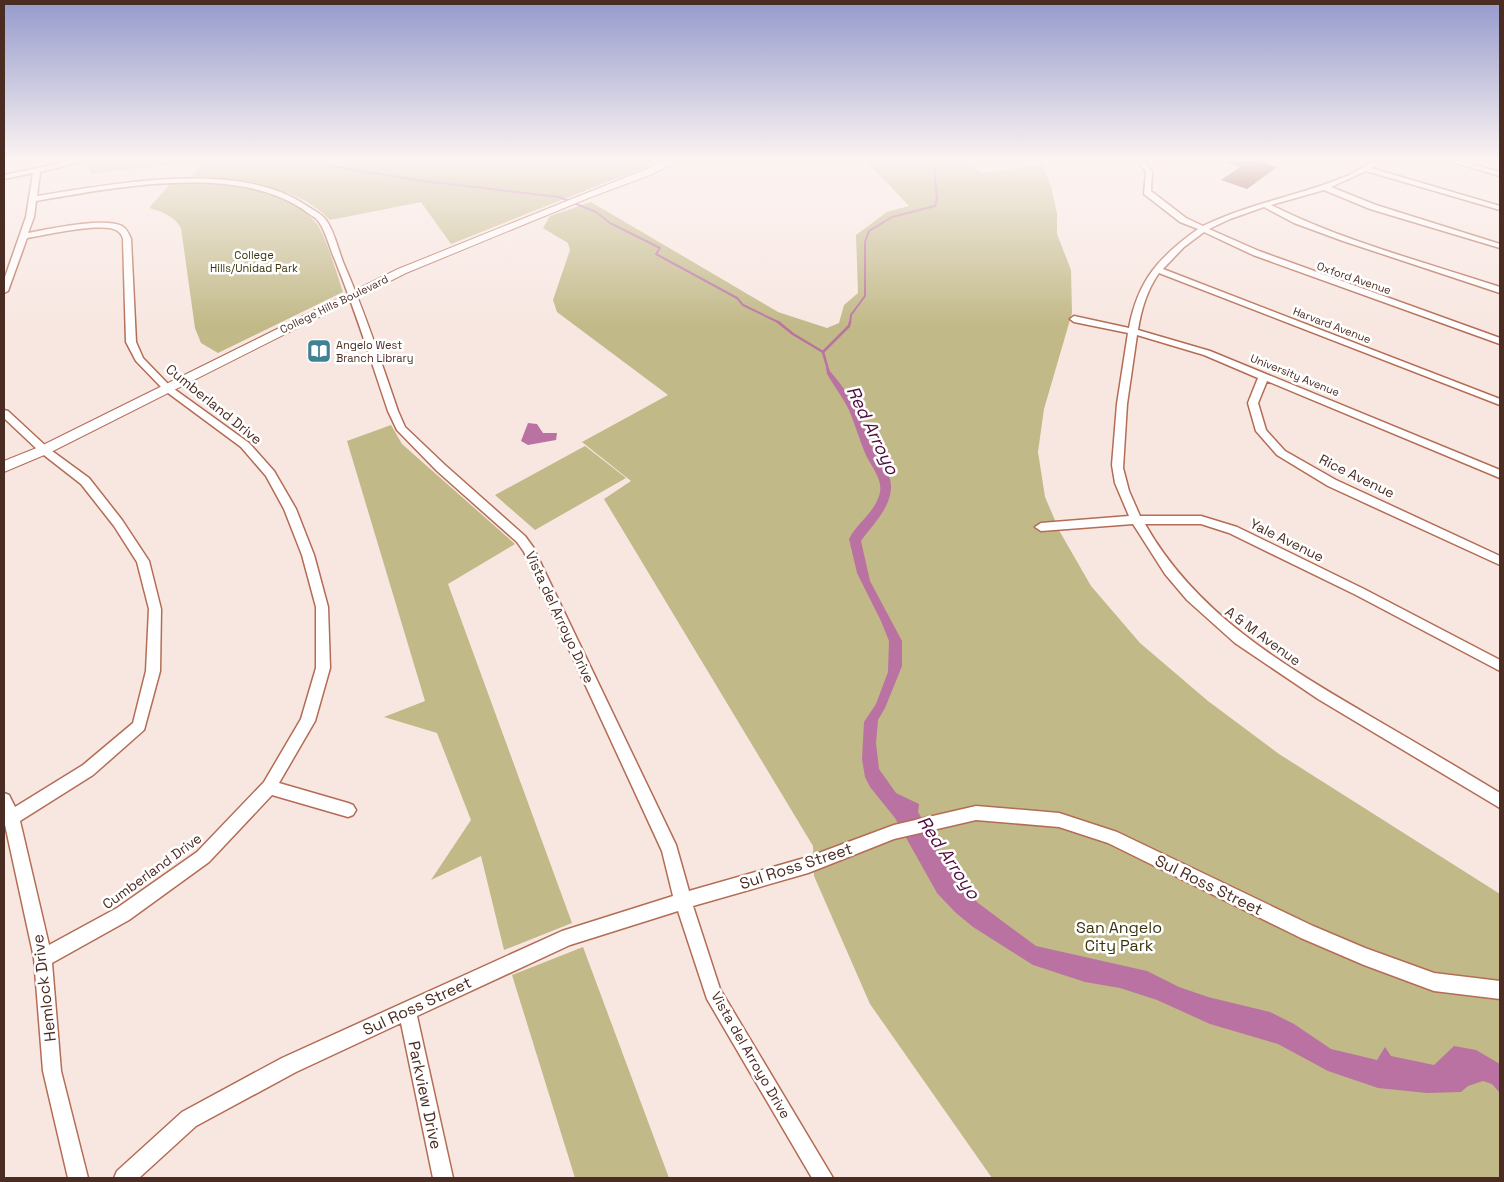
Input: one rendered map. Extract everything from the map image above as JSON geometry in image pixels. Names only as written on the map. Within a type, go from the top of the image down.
[{"type":"street","points":[[4,291],[28,216]]},
{"type":"street","name":"Vista del Arroyo Drive","points":[[318,216],[322,220],[353,294],[393,411],[401,428],[441,468],[521,539],[529,550],[670,850],[683,901],[714,993],[823,1178]]},
{"type":"street","name":"College Hills Boulevard","points":[[4,467],[44,450],[402,270],[534,216]]},
{"type":"street","name":"Oxford Avenue","points":[[1177,216],[1256,254],[1500,341]]},
{"type":"street","name":"A & M Avenue","points":[[1228,216],[1203,229],[1181,244],[1156,269],[1146,284],[1138,303],[1121,403],[1117,472],[1136,520],[1164,564],[1194,602],[1232,636],[1286,673],[1500,801]]},
{"type":"street","points":[[1287,216],[1346,239],[1500,290]]},
{"type":"street","points":[[1403,216],[1500,246]]},
{"type":"street","name":"Cumberland Drive","points":[[23,236],[59,230],[99,227],[117,227],[124,232],[127,239],[132,342],[139,360],[167,388],[245,445],[270,474],[290,509],[305,548],[322,607],[323,668],[308,721],[269,787],[203,857],[122,914],[44,958]]},
{"type":"street","name":"Harvard Avenue","points":[[1156,269],[1500,402]]},
{"type":"street","name":"University Avenue","points":[[1074,319],[1133,331],[1207,353],[1500,474]]},
{"type":"street","name":"Rice Avenue","points":[[1264,376],[1253,403],[1261,431],[1281,453],[1332,483],[1500,561]]},
{"type":"street","points":[[4,413],[44,450],[85,481],[118,523],[143,561],[155,609],[153,671],[139,726],[88,770],[11,818]]},
{"type":"street","name":"Yale Avenue","points":[[1041,527],[1136,520],[1201,520],[1234,530],[1360,592],[1500,666]]},
{"type":"street","points":[[269,787],[348,810]]},
{"type":"street","name":"Hemlock Drive","points":[[4,800],[11,818],[44,958],[52,1071],[78,1178]]},
{"type":"street","name":"Sul Ross Street","points":[[124,1178],[189,1119],[289,1065],[568,937],[808,865],[894,832],[976,813],[1059,820],[1111,837],[1307,932],[1364,956],[1434,982],[1500,990]]},
{"type":"street","name":"Parkview Drive","points":[[407,1011],[443,1178]]},
{"type":"green space","name":"College Hills/Unidad Park","points":[[169,216],[309,216],[317,224],[324,237],[343,292],[218,353],[201,343],[195,328],[181,228],[175,220]]},
{"type":"green space","points":[[326,216],[349,216],[330,220]]},
{"type":"green space","points":[[431,216],[521,216],[451,244]]},
{"type":"green space","name":"San Angelo City Park","points":[[550,216],[615,216],[778,312],[827,328],[839,323],[844,305],[858,293],[856,235],[881,216],[1057,216],[1057,234],[1071,270],[1072,313],[1044,409],[1038,452],[1045,497],[1060,532],[1091,586],[1140,643],[1208,701],[1279,754],[1500,894],[1500,1178],[992,1178],[870,1004],[814,876],[813,846],[604,499],[631,481],[582,442],[668,395],[557,312],[553,300],[570,250],[568,243],[543,228]]},
{"type":"green space","points":[[391,425],[402,444],[515,544],[448,584],[572,923],[504,950],[481,856],[431,880],[471,820],[437,733],[384,717],[425,701],[347,441]]},
{"type":"green space","points":[[585,446],[626,478],[535,530],[495,495]]},
{"type":"green space","points":[[583,947],[669,1178],[575,1178],[512,975]]},
{"type":"shaded area","points":[[826,367],[836,378],[856,408],[868,440],[887,470],[891,482],[888,503],[861,541],[870,581],[902,641],[902,666],[885,708],[878,720],[876,743],[879,769],[896,793],[919,804],[918,812],[953,874],[978,903],[1036,946],[1147,971],[1179,987],[1208,997],[1270,1012],[1294,1024],[1331,1049],[1377,1060],[1385,1047],[1391,1056],[1434,1065],[1454,1046],[1476,1050],[1500,1064],[1500,1093],[1492,1084],[1483,1081],[1468,1086],[1461,1092],[1427,1093],[1378,1088],[1328,1071],[1278,1044],[1210,1024],[1157,1000],[1120,988],[1085,982],[1033,965],[973,927],[937,893],[895,818],[870,787],[865,777],[862,759],[864,722],[876,704],[888,672],[889,641],[857,573],[849,539],[876,502],[879,496],[880,484],[865,453],[849,410],[827,374]]},
{"type":"shaded area","points":[[528,423],[537,424],[543,433],[557,433],[556,440],[528,445],[521,441]]},
{"type":"waterway","name":"Red Arroyo","points":[[601,216],[610,223],[660,248],[656,254],[737,298],[743,305],[778,322]]},
{"type":"waterway","name":"Red Arroyo","points":[[850,323],[851,315],[865,296],[865,242],[869,231],[895,216]]},
{"type":"waterway","name":"Red Arroyo","points":[[778,322],[793,334],[823,352]]},
{"type":"waterway","name":"Red Arroyo","points":[[823,352],[849,326],[850,322]]},
{"type":"waterway","name":"Red Arroyo","points":[[823,352],[829,373]]},
{"type":"place","name":"Angelo West Branch Library","points":[[319,351]]}]
